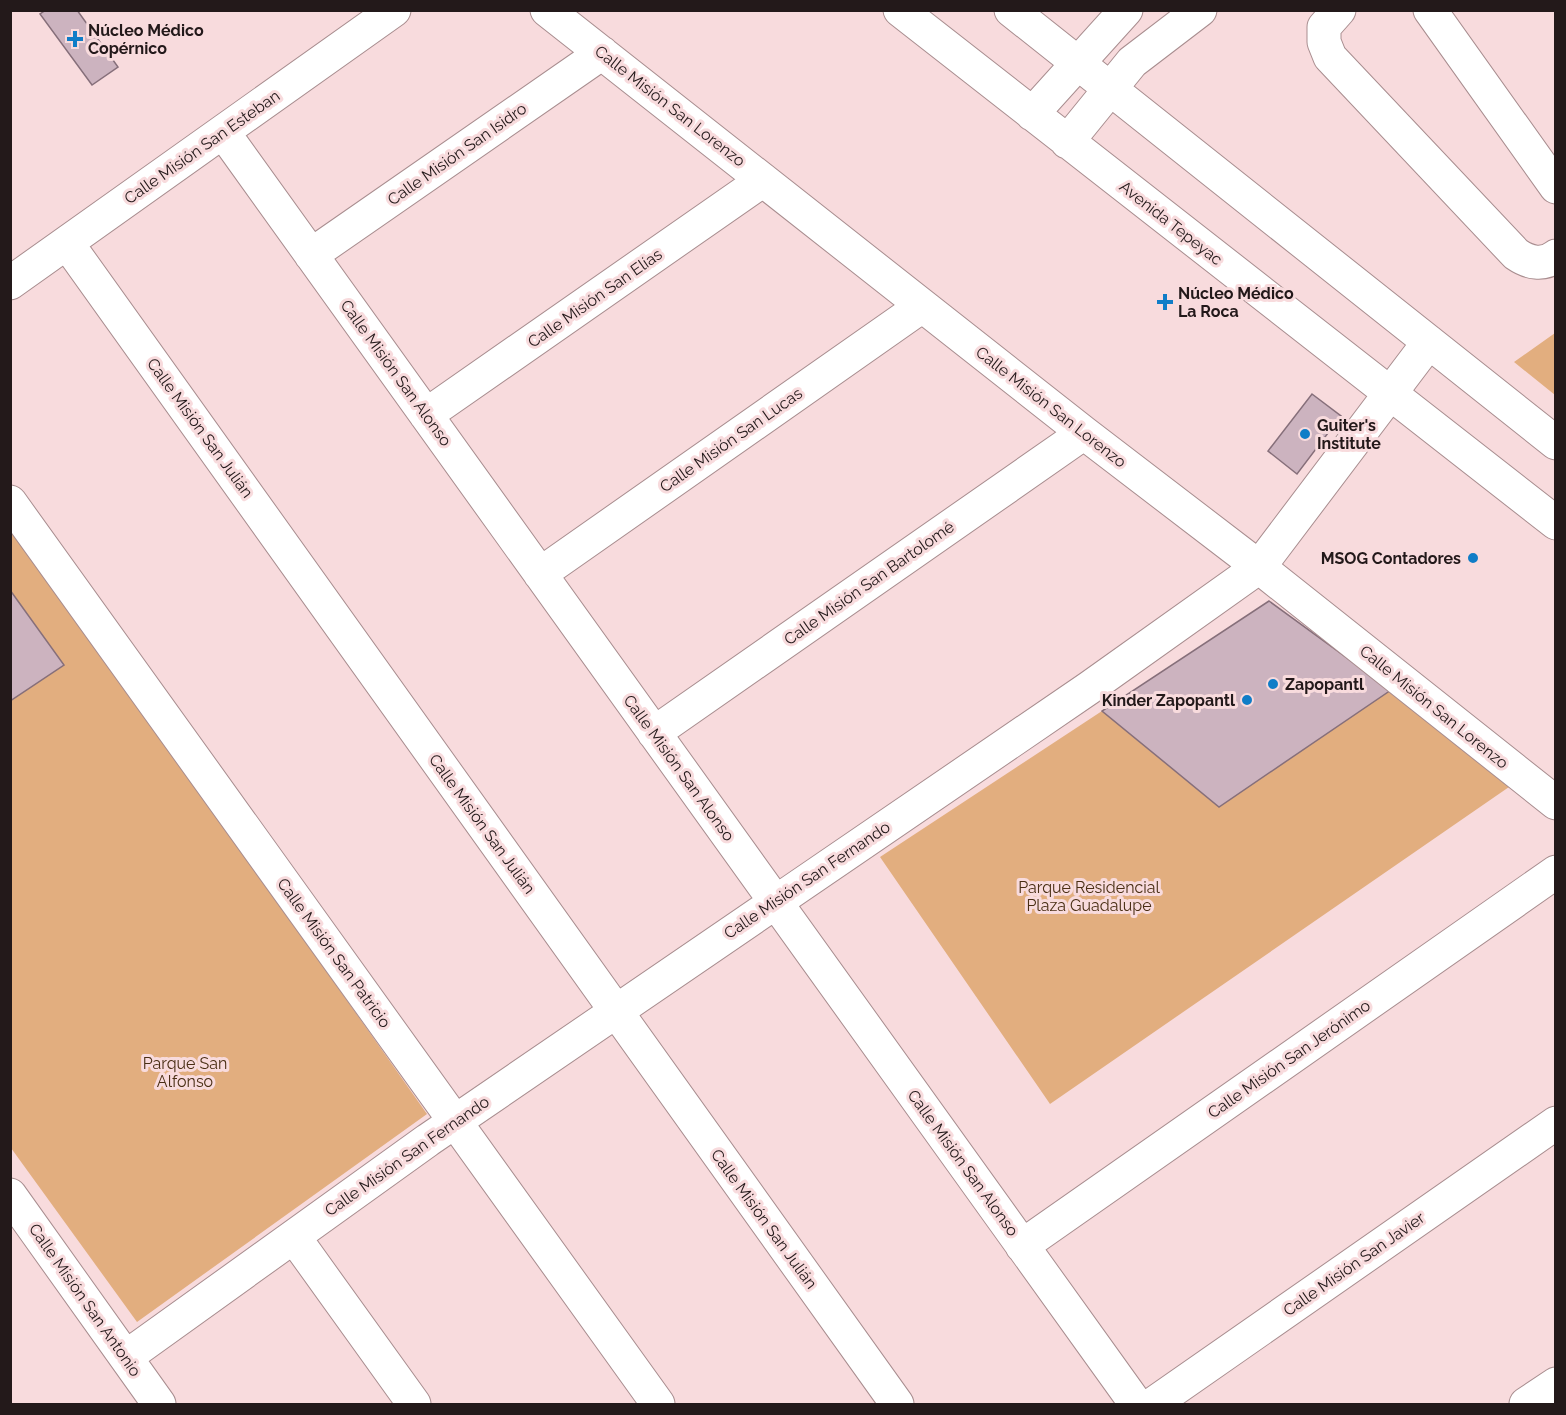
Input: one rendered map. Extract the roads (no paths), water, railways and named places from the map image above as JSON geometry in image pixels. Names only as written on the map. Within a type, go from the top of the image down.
[{"type":"street","name":"Calle Misión San Esteban","points":[[10,283],[394,10]]},
{"type":"street","name":"Calle Misión San Lorenzo","points":[[547,10],[1084,433],[1259,567],[1556,803]]},
{"type":"street","name":"Avenida Tepeyac","points":[[900,10],[1556,523]]},
{"type":"street","points":[[1011,10],[1556,443]]},
{"type":"street","points":[[1067,142],[1132,62],[1200,10]]},
{"type":"street","points":[[1339,10],[1324,27],[1324,42],[1330,57],[1516,254],[1534,262],[1544,262],[1556,256]]},
{"type":"street","points":[[1430,10],[1556,187]]},
{"type":"street","points":[[1032,114],[1121,12]]},
{"type":"street","name":"Calle Misión San Isidro","points":[[311,255],[602,53]]},
{"type":"street","name":"Calle Misión San Alonso","points":[[223,132],[1136,1404]]},
{"type":"street","name":"Calle Misión San Elías","points":[[426,415],[763,180]]},
{"type":"street","name":"Calle Misión San Julián","points":[[67,243],[897,1404]]},
{"type":"street","name":"Calle Misión San Lucas","points":[[540,574],[922,306]]},
{"type":"street","name":"Calle Misión San Fernando","points":[[126,1357],[455,1122],[1089,688],[1259,567],[1429,342]]},
{"type":"street","name":"Calle Misión San Bartolomé","points":[[654,733],[1084,433]]},
{"type":"street","name":"Calle Misión San Patricio","points":[[10,502],[658,1404]]},
{"type":"street","name":"Calle Misión San Jerónimo","points":[[1022,1245],[1556,872]]},
{"type":"street","name":"Calle Misión San Javier","points":[[1153,1404],[1556,1123]]},
{"type":"street","name":"Calle Misión San Antonio","points":[[10,1195],[159,1404]]},
{"type":"street","points":[[294,1237],[414,1404]]},
{"type":"street","points":[[1526,1404],[1556,1384]]},
{"type":"place","name":"Núcleo Médico Copérnico","points":[[75,39]]},
{"type":"place","name":"Núcleo Médico La Roca","points":[[1165,302]]},
{"type":"place","name":"Guiter's Institute","points":[[1305,434]]},
{"type":"place","name":"MSOG Contadores","points":[[1473,558]]},
{"type":"place","name":"Zapopantl","points":[[1273,684]]},
{"type":"place","name":"Kinder Zapopantl","points":[[1247,700]]},
{"type":"park label","name":"Parque Residencial Plaza Guadalupe","points":[[1089,896]]},
{"type":"park label","name":"Parque San Alfonso","points":[[185,1072]]}]
